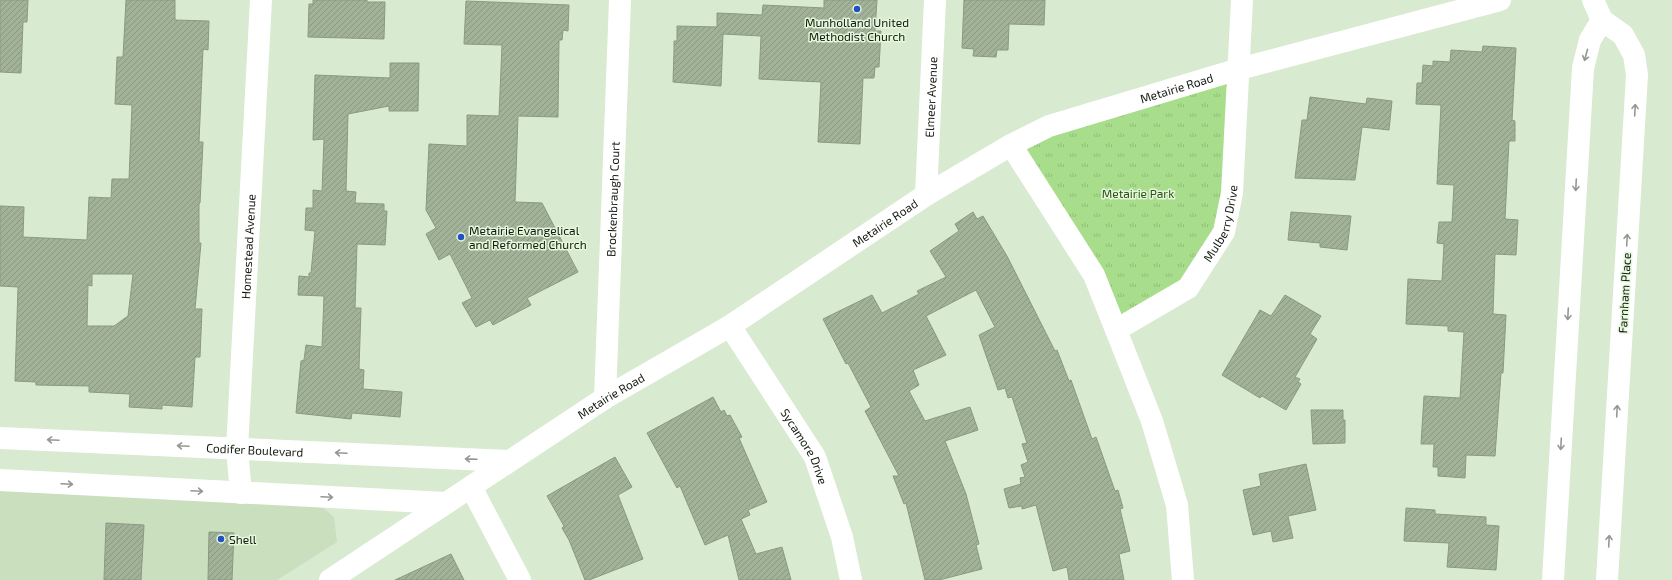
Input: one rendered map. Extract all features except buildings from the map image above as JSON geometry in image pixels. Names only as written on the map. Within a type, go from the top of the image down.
[{"type":"street","name":"Homestead Avenue","points":[[241,493],[237,448],[261,0]]},
{"type":"street","name":"Brockenbraugh Court","points":[[605,398],[620,0]]},
{"type":"street","name":"Elmeer Avenue","points":[[926,195],[935,0]]},
{"type":"street","name":"Mulberry Drive","points":[[1116,330],[1188,288],[1224,232],[1232,193],[1242,0]]},
{"type":"street","name":"Metairie Road","points":[[330,580],[605,398],[730,326],[926,195],[1011,145],[1049,126],[1238,69],[1500,0]]},
{"type":"street","points":[[1553,580],[1582,68],[1590,40],[1602,20],[1594,0]]},
{"type":"street","name":"Farnham Place","points":[[1602,20],[1623,35],[1634,55],[1637,75],[1607,580]]},
{"type":"street","points":[[1011,145],[1094,274],[1152,421],[1177,505],[1183,580]]},
{"type":"street","name":"Sycamore Drive","points":[[730,326],[814,457],[842,537],[851,580]]},
{"type":"street","name":"Codifer Boulevard","points":[[0,438],[510,461]]},
{"type":"street","points":[[0,480],[446,503]]},
{"type":"street","points":[[471,487],[520,580]]},
{"type":"shaded area","points":[[0,491],[321,506],[334,517],[337,542],[277,580],[0,580]]},
{"type":"green space","name":"Metairie Park","points":[[1239,69],[1226,220],[1188,288],[1116,330],[1011,145]]},
{"type":"place","name":"Munholland United Methodist Church","points":[[857,9]]},
{"type":"place","name":"Metairie Evangelical and Reformed Church","points":[[461,237]]},
{"type":"place","name":"Shell","points":[[221,539]]}]
